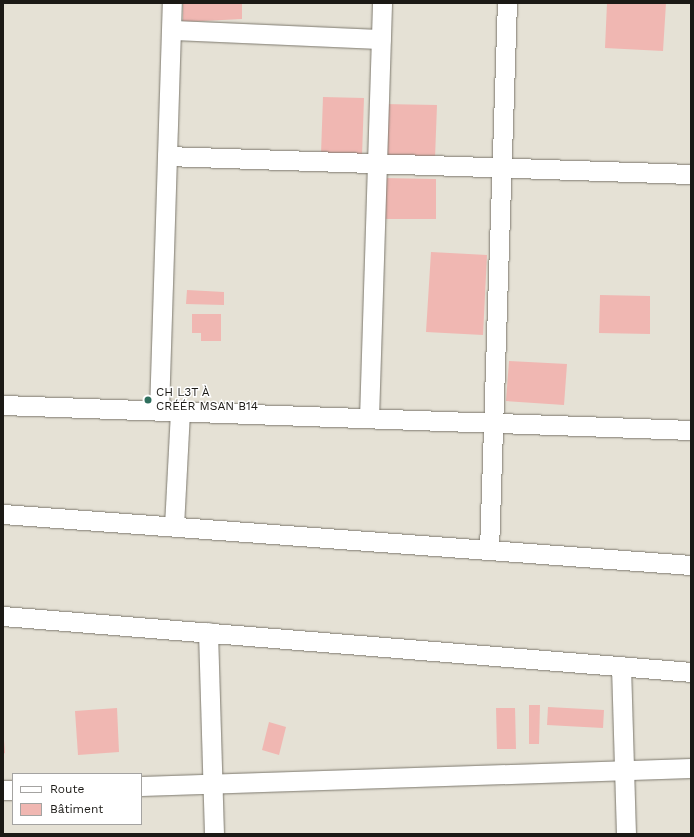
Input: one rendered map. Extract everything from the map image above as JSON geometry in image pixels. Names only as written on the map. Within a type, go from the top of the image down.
[{"type":"street","points":[[159,411],[172,3]]},
{"type":"street","points":[[369,418],[382,3]]},
{"type":"street","points":[[489,550],[507,3]]},
{"type":"street","points":[[172,30],[381,39]]},
{"type":"street","points":[[168,156],[691,174]]},
{"type":"street","points":[[3,405],[691,430]]},
{"type":"street","points":[[174,526],[180,412]]},
{"type":"street","points":[[3,514],[691,565]]},
{"type":"street","points":[[3,616],[691,672]]},
{"type":"street","points":[[208,632],[214,834]]},
{"type":"street","points":[[621,666],[626,834]]},
{"type":"street","points":[[142,786],[691,768]]},
{"type":"building","points":[[183,3],[242,3],[242,19],[183,22]]},
{"type":"building","points":[[607,3],[666,3],[663,51],[605,48]]},
{"type":"building","points":[[323,97],[364,98],[362,156],[321,154]]},
{"type":"building","points":[[383,104],[437,105],[435,158],[382,157]]},
{"type":"building","points":[[382,178],[436,179],[436,219],[381,219]]},
{"type":"building","points":[[431,252],[487,255],[483,335],[426,332]]},
{"type":"building","points":[[187,290],[224,292],[224,305],[186,304]]},
{"type":"building","points":[[600,295],[650,296],[650,334],[599,333]]},
{"type":"building","points":[[192,314],[221,314],[221,341],[201,341],[201,333],[192,333]]},
{"type":"building","points":[[509,361],[567,364],[564,405],[506,401]]},
{"type":"building","points":[[529,705],[540,705],[539,744],[529,744]]},
{"type":"building","points":[[548,707],[604,710],[603,728],[547,725]]},
{"type":"building","points":[[117,708],[119,752],[78,755],[75,711]]},
{"type":"building","points":[[496,708],[515,708],[516,749],[497,749]]},
{"type":"building","points":[[269,722],[286,727],[279,755],[262,750]]},
{"type":"building","points":[[3,740],[5,753],[3,754]]},
{"type":"place","name":"CH L3T À CRÉÉR MSAN B14","points":[[148,400]]}]
